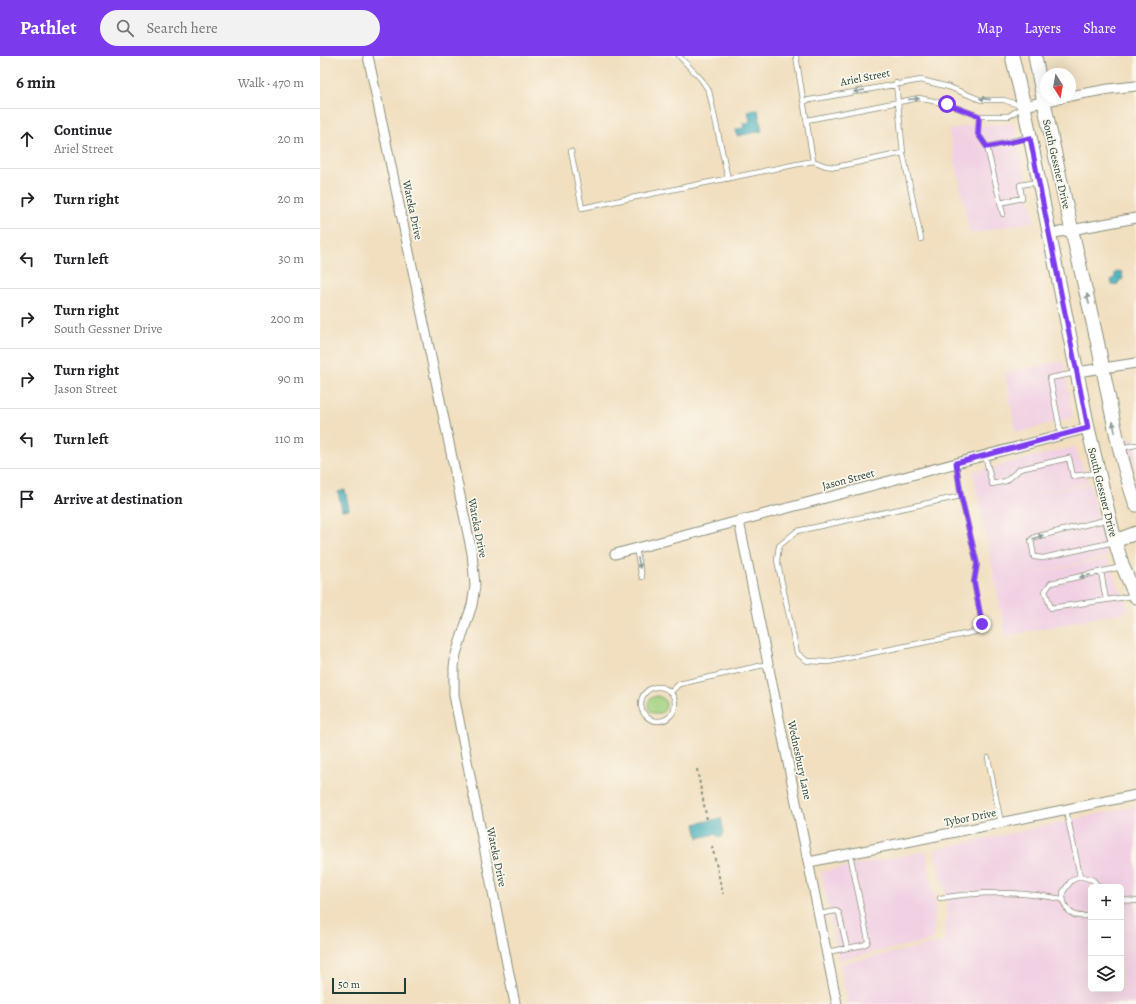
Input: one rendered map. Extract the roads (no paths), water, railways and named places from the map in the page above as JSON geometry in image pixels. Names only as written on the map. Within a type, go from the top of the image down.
[{"type":"main road","name":"South Gessner Drive","points":[[1012,56],[1024,106],[1088,428],[1115,541],[1123,567],[1136,596]]},
{"type":"main road","name":"South Gessner Drive","points":[[1035,56],[1040,82]]},
{"type":"main road","name":"South Gessner Drive","points":[[1044,104],[1103,368],[1119,448],[1136,504]]},
{"type":"main road","points":[[1115,541],[1136,532]]},
{"type":"street","name":"Wateka Drive","points":[[368,56],[472,554],[475,586],[472,605],[456,654],[454,667],[454,695],[456,713],[515,1004]]},
{"type":"street","points":[[1076,95],[1109,88],[1136,86]]},
{"type":"street","name":"Ariel Street","points":[[1024,106],[1040,103]]},
{"type":"street","points":[[1049,234],[1136,218]]},
{"type":"street","points":[[1077,372],[1136,363]]},
{"type":"street","name":"Jason Street","points":[[615,554],[1088,428]]},
{"type":"street","name":"Wednesbury Lane","points":[[739,521],[837,1004]]},
{"type":"street","name":"Tybor Drive","points":[[808,862],[1136,795]]},
{"type":"lane","points":[[679,56],[701,79],[709,91],[728,179]]},
{"type":"lane","points":[[796,56],[813,161]]},
{"type":"lane","name":"Ariel Street","points":[[804,101],[896,83],[921,80],[950,87],[981,100],[1004,100],[1024,106]]},
{"type":"lane","points":[[896,83],[903,153],[921,239]]},
{"type":"lane","name":"Ariel Street","points":[[807,120],[919,98],[947,104],[979,116],[1009,116],[1024,106]]},
{"type":"lane","points":[[979,116],[978,134],[987,147],[1003,214]]},
{"type":"lane","points":[[987,147],[1030,138]]},
{"type":"lane","points":[[571,151],[582,208],[813,161],[826,166],[836,167],[903,153]]},
{"type":"lane","points":[[1000,203],[1022,198],[1020,186],[1038,182]]},
{"type":"lane","points":[[1061,435],[1050,378],[1077,372]]},
{"type":"lane","points":[[1119,448],[1136,446]]},
{"type":"lane","points":[[985,455],[992,484],[1006,481],[1020,469],[1069,458],[1073,476],[1099,473]]},
{"type":"lane","points":[[956,463],[961,496],[977,564],[974,582],[982,624],[975,632],[828,662],[807,661],[797,653],[777,560],[779,546],[797,531],[961,496]]},
{"type":"lane","points":[[1110,519],[1035,537],[1031,540],[1032,552],[1034,556],[1043,558],[1115,541]]},
{"type":"lane","points":[[636,549],[642,577]]},
{"type":"lane","points":[[1123,567],[1051,583],[1045,591],[1051,608],[1136,596]]},
{"type":"lane","points":[[1100,572],[1106,600]]},
{"type":"lane","points":[[670,692],[679,684],[768,664]]},
{"type":"lane","points":[[655,688],[661,688],[670,692],[674,702],[674,707],[670,716],[660,721],[654,720],[644,714],[641,704],[645,693],[655,688]]},
{"type":"lane","points":[[988,758],[1001,823]]},
{"type":"lane","points":[[1066,810],[1080,876]]},
{"type":"lane","points":[[827,952],[867,944],[868,940],[850,854]]},
{"type":"lane","points":[[1080,876],[1093,880],[1097,884]]},
{"type":"lane","points":[[1080,876],[1066,886],[1062,899],[1065,906],[1076,916],[1088,916]]},
{"type":"lane","points":[[940,898],[971,892],[1022,892],[1062,899]]},
{"type":"lane","points":[[1124,900],[1136,901]]},
{"type":"lane","points":[[819,914],[836,911],[839,912],[847,948]]},
{"type":"water","points":[[758,110],[762,131],[737,136],[736,129],[744,128],[743,123],[750,122],[748,111]]},
{"type":"water","points":[[1118,271],[1122,272],[1123,279],[1119,281],[1118,284],[1112,285],[1111,280],[1115,277],[1115,273]]},
{"type":"water","points":[[345,490],[349,509],[342,510],[338,492]]},
{"type":"water","points":[[721,818],[724,833],[721,838],[715,834],[698,838],[695,824]]}]
